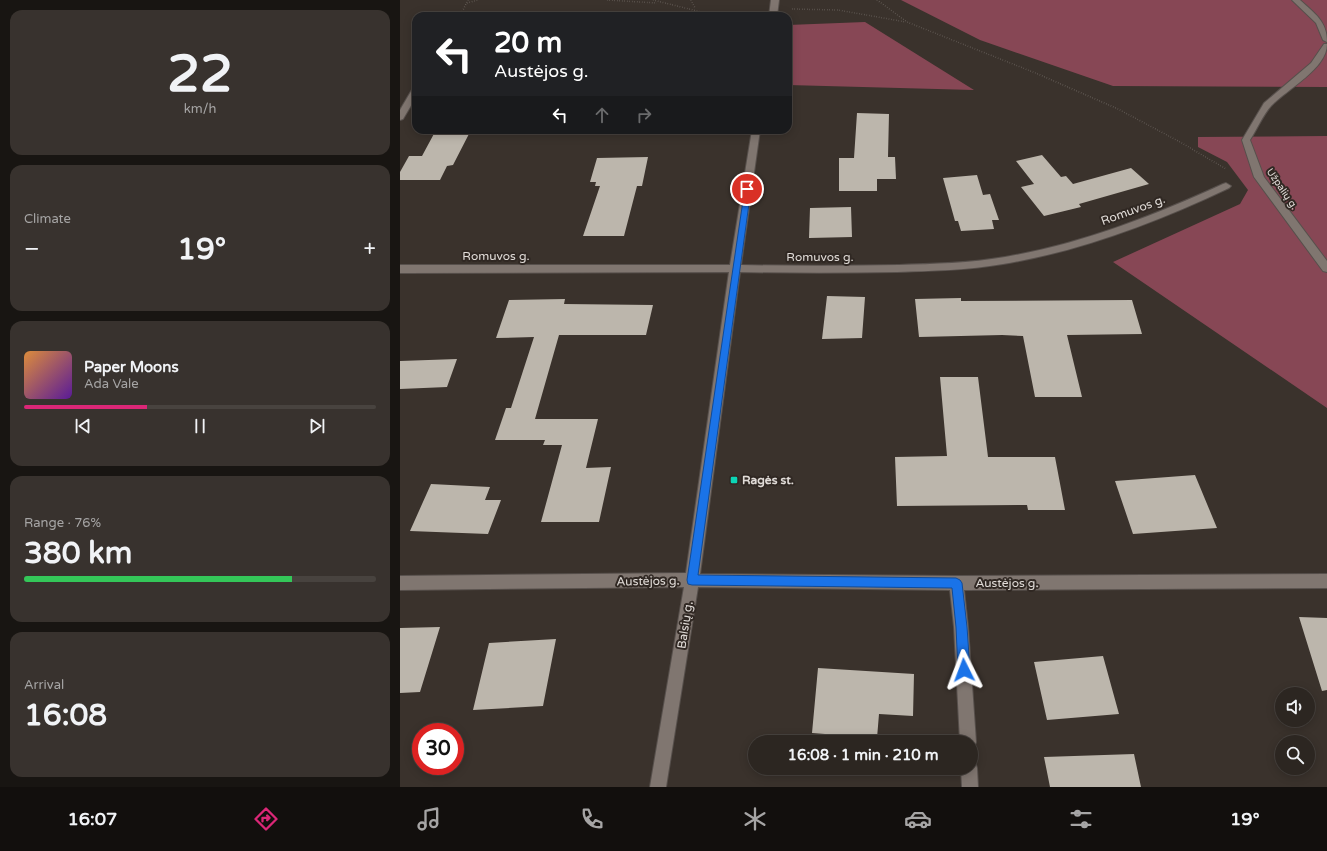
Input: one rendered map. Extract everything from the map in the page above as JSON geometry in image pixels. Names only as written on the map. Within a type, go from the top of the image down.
[{"type":"street","points":[[773,12],[775,0]]},
{"type":"street","points":[[1296,0],[1319,22],[1327,40]]},
{"type":"street","name":"Užpalių g.","points":[[1327,46],[1314,65],[1266,105],[1246,140],[1259,178],[1327,268]]},
{"type":"street","points":[[400,116],[412,96]]},
{"type":"street","name":"Balsių g.","points":[[658,787],[692,580],[755,134]]},
{"type":"street","name":"Romuvos g.","points":[[400,269],[846,270],[964,266],[1004,261],[1049,252],[1097,237],[1189,204],[1226,186]]},
{"type":"street","name":"Austėjos g.","points":[[400,583],[692,580],[956,583],[1327,580]]},
{"type":"street","points":[[956,583],[962,627],[968,735]]},
{"type":"street","points":[[969,775],[970,787]]},
{"type":"path","points":[[462,12],[468,0]]},
{"type":"path","points":[[467,3],[472,0]]},
{"type":"path","points":[[467,3],[478,0]]},
{"type":"path","points":[[608,0],[662,3],[696,8],[705,12]]},
{"type":"path","points":[[653,0],[662,3]]},
{"type":"path","points":[[691,0],[696,8]]},
{"type":"path","points":[[877,0],[907,22]]},
{"type":"path","points":[[773,12],[838,10],[907,22],[1038,74],[1118,109],[1180,142],[1227,170]]},
{"type":"shaded area","points":[[901,0],[1327,0],[1327,87],[1113,86],[980,40]]},
{"type":"shaded area","points":[[865,22],[974,90],[792,85],[792,25]]},
{"type":"shaded area","points":[[1327,136],[1327,408],[1113,262],[1240,204],[1248,190],[1227,162],[1198,147],[1198,137]]},
{"type":"building","points":[[857,113],[889,114],[888,157],[895,157],[896,179],[877,179],[877,191],[839,191],[839,158],[854,158]]},
{"type":"building","points":[[434,134],[469,134],[453,165],[447,166],[440,180],[400,180],[400,172],[409,156],[422,156]]},
{"type":"building","points":[[1042,155],[1061,177],[1066,176],[1073,184],[1131,168],[1149,184],[1079,204],[1081,207],[1044,216],[1021,187],[1034,184],[1016,161]]},
{"type":"building","points":[[648,157],[642,186],[637,186],[624,236],[583,236],[600,186],[595,186],[596,182],[590,182],[597,158]]},
{"type":"building","points":[[977,175],[983,195],[990,194],[999,220],[992,220],[994,229],[961,231],[958,221],[955,221],[943,178]]},
{"type":"building","points":[[851,207],[852,237],[809,238],[810,208]]},
{"type":"building","points":[[827,296],[865,297],[862,338],[822,339]]},
{"type":"building","points":[[961,298],[961,301],[1132,300],[1142,334],[1067,335],[1082,397],[1035,397],[1023,336],[1002,335],[919,337],[915,299]]},
{"type":"building","points":[[565,299],[564,304],[653,305],[646,335],[559,335],[535,419],[598,419],[586,468],[611,467],[599,522],[541,522],[562,445],[543,445],[545,440],[495,440],[506,408],[511,408],[534,337],[496,338],[509,300]]},
{"type":"building","points":[[457,359],[447,387],[400,389],[400,361]]},
{"type":"building","points":[[940,377],[978,377],[988,457],[1055,457],[1065,510],[1028,510],[1027,505],[897,506],[895,457],[947,456]]},
{"type":"building","points":[[1195,475],[1217,528],[1133,534],[1115,481]]},
{"type":"building","points":[[431,484],[490,487],[485,500],[501,500],[488,534],[410,531]]},
{"type":"building","points":[[1299,617],[1327,618],[1327,690],[1322,691]]},
{"type":"building","points":[[440,627],[420,692],[400,693],[400,628]]},
{"type":"building","points":[[556,639],[543,706],[473,710],[489,643]]},
{"type":"building","points":[[1103,656],[1119,714],[1047,720],[1034,662]]},
{"type":"building","points":[[818,668],[914,674],[913,716],[879,714],[877,735],[838,735],[812,733]]},
{"type":"building","points":[[1134,754],[1141,787],[1050,787],[1044,757]]},
{"type":"place","name":"Ragės st.","points":[[734,480]]},
{"type":"route","points":[[747,189],[692,580],[956,583],[962,627],[964,670]]}]
